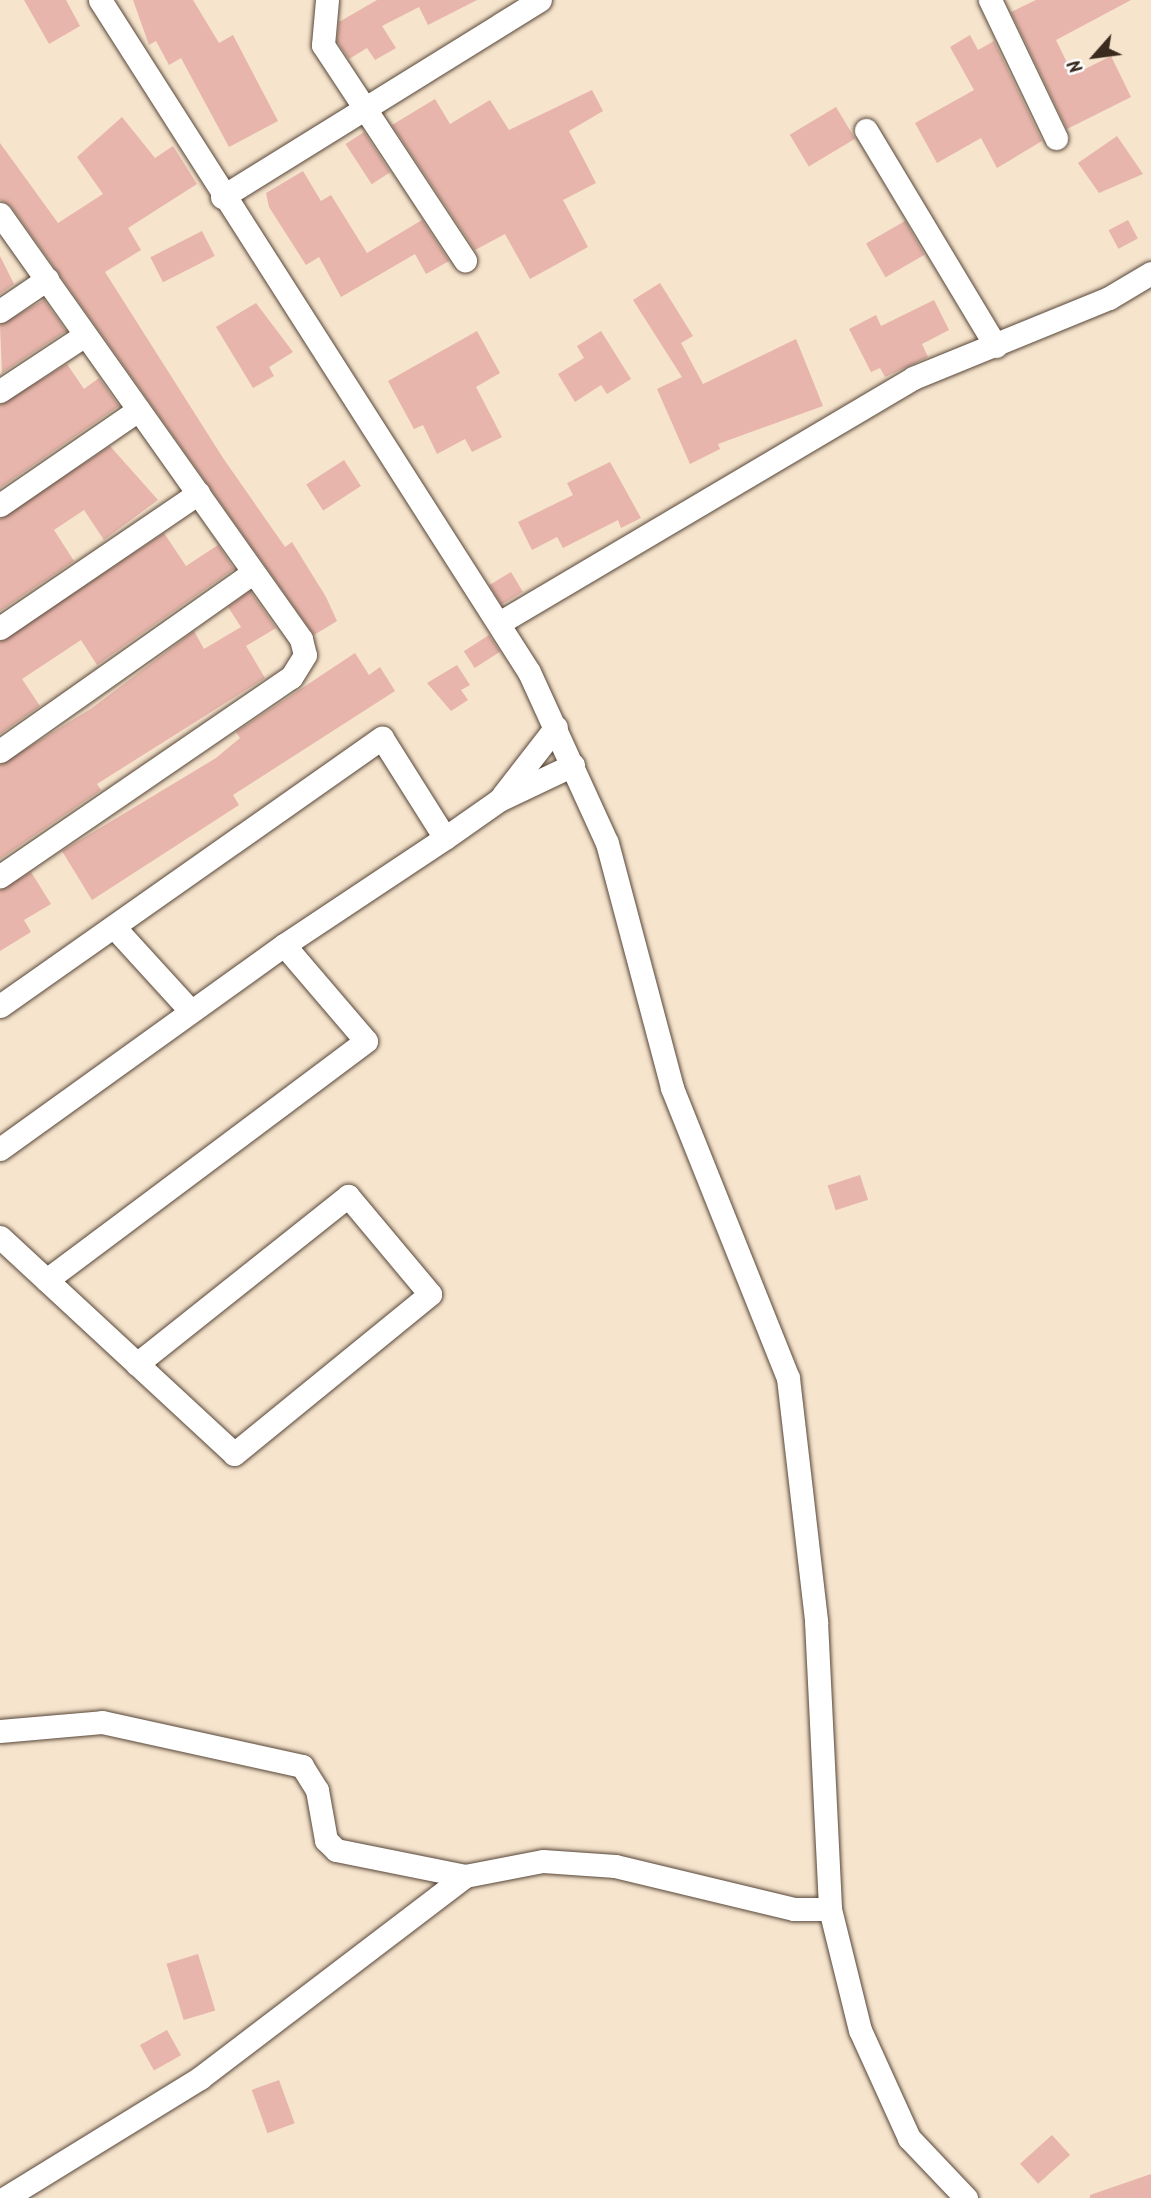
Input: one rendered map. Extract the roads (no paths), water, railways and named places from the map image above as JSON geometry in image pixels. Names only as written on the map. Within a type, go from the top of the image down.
[{"type":"street","points":[[100,0],[222,197],[499,623],[556,727],[607,843],[672,1088],[788,1378],[816,1621],[830,1909],[860,2029],[909,2138],[966,2198]]},
{"type":"street","points":[[327,0],[323,45],[465,260]]},
{"type":"street","points":[[222,197],[540,0]]},
{"type":"street","points":[[990,0],[1056,138]]},
{"type":"street","points":[[866,130],[996,346]]},
{"type":"street","points":[[0,214],[301,639],[300,666],[0,876]]},
{"type":"street","points":[[499,623],[913,378],[996,346],[1151,273]]},
{"type":"street","points":[[0,311],[47,279]]},
{"type":"street","points":[[0,391],[85,335]]},
{"type":"street","points":[[0,505],[138,410]]},
{"type":"street","points":[[0,628],[199,493]]},
{"type":"street","points":[[0,751],[252,573]]},
{"type":"street","points":[[499,800],[556,727]]},
{"type":"street","points":[[0,1006],[382,738],[445,838]]},
{"type":"street","points":[[0,1149],[189,1009],[499,800],[573,765]]},
{"type":"street","points":[[114,927],[189,1009]]},
{"type":"street","points":[[47,1280],[366,1041],[284,945]]},
{"type":"street","points":[[0,1237],[234,1454],[429,1294],[348,1196],[137,1364]]},
{"type":"street","points":[[0,1731],[102,1722],[302,1766],[317,1790],[326,1840],[336,1850],[465,1876],[543,1861],[615,1866],[793,1909],[830,1909]]},
{"type":"street","points":[[5,2198],[200,2078],[465,1876]]}]
